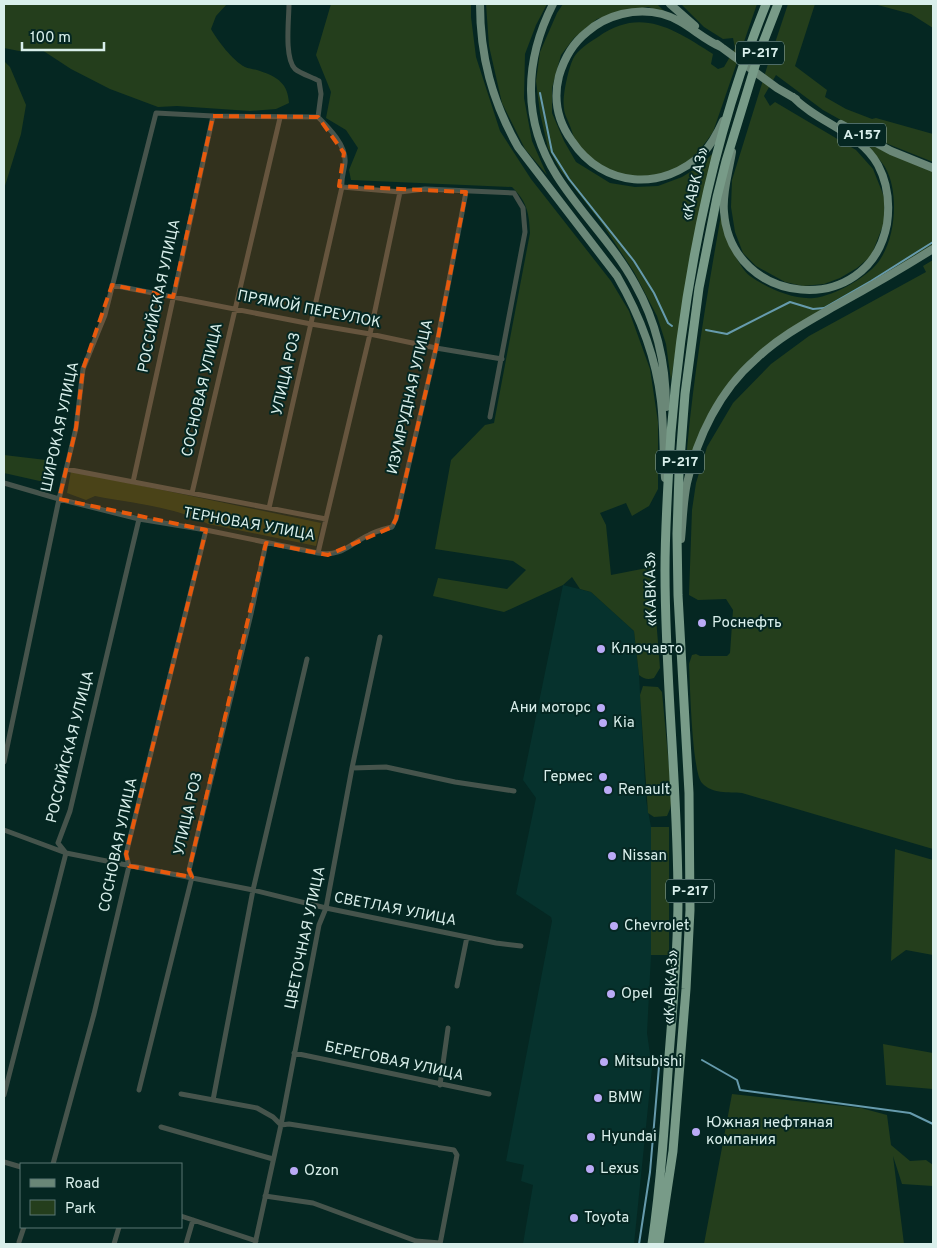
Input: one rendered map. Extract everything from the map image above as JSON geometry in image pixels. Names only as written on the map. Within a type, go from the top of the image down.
[{"type":"highway","name":"«КАВКАЗ»","points":[[652,1244],[663,1141],[675,973],[678,866],[665,599],[666,497],[675,391],[683,323],[700,227],[727,112],[747,51],[766,4]]},
{"type":"highway","name":"Р-217","points":[[734,136],[760,53],[778,4]]},
{"type":"highway","name":"«КАВКАЗ»","points":[[659,1244],[673,1150],[687,980],[690,857],[689,793],[677,569],[679,473],[685,394],[706,249],[717,197],[734,136]]},
{"type":"highway","points":[[672,727],[676,744],[678,780],[683,784],[685,779],[681,704],[682,684]]},
{"type":"highway","points":[[678,866],[679,815],[683,810],[687,813],[687,838],[690,857]]},
{"type":"main road","points":[[480,4],[480,22],[489,79],[506,127],[518,147],[617,276],[640,322],[657,377],[661,403],[666,497]]},
{"type":"main road","points":[[553,4],[544,21],[536,46],[531,73],[531,101],[536,131],[546,156],[558,177],[619,257],[635,282],[655,326],[666,375],[666,497]]},
{"type":"main road","name":"А-157","points":[[670,4],[721,47],[778,88],[891,151],[933,168]]},
{"type":"main road","points":[[721,47],[709,42],[690,26],[663,14],[638,12],[608,18],[592,27],[571,50],[562,65],[556,101],[560,120],[566,133],[585,158],[597,168],[610,174],[640,180],[659,178],[674,173],[702,154],[711,143],[727,112]]},
{"type":"main road","points":[[734,136],[723,196],[724,214],[733,246],[748,266],[759,275],[780,285],[803,291],[828,288],[851,278],[864,269],[875,257],[885,230],[889,212],[889,196],[884,180],[877,164],[860,144],[846,132],[804,108],[793,97]]},
{"type":"main road","points":[[677,569],[683,504],[693,460],[712,415],[741,374],[755,359],[801,326],[933,249]]},
{"type":"street","points":[[289,4],[289,58],[293,67],[319,82],[321,94],[318,117]]},
{"type":"street","name":"ШИРОКАЯ УЛИЦА","points":[[4,762],[59,499],[76,428],[83,369],[105,315],[156,113],[280,118],[318,117]]},
{"type":"street","name":"РОССИЙСКАЯ УЛИЦА","points":[[133,482],[212,116]]},
{"type":"street","name":"УЛИЦА РОЗ","points":[[269,508],[342,187],[341,178],[346,162],[336,137],[318,117]]},
{"type":"street","name":"СОСНОВАЯ УЛИЦА","points":[[192,493],[280,118]]},
{"type":"street","points":[[342,187],[400,192],[425,189],[514,193],[523,208],[525,232],[490,417]]},
{"type":"street","points":[[326,519],[370,334],[400,192]]},
{"type":"street","name":"ИЗУМРУДНАЯ УЛИЦА","points":[[318,553],[328,555],[340,552],[368,535],[392,527],[396,518],[436,348],[466,192]]},
{"type":"street","name":"ПРЯМОЙ ПЕРЕУЛОК","points":[[112,285],[235,310],[502,359]]},
{"type":"street","name":"ТЕРНОВАЯ УЛИЦА","points":[[4,483],[139,519],[206,530],[318,553],[326,519],[66,468]]},
{"type":"street","name":"РОССИЙСКАЯ УЛИЦА","points":[[4,1095],[66,853],[58,843],[70,811],[139,519]]},
{"type":"street","name":"СОСНОВАЯ УЛИЦА","points":[[53,1163],[94,1014],[129,866],[126,854],[206,530]]},
{"type":"street","name":"УЛИЦА РОЗ","points":[[139,1090],[192,877],[188,870],[251,614],[266,543]]},
{"type":"street","name":"ЦВЕТОЧНАЯ УЛИЦА","points":[[255,1242],[281,1125],[320,925],[326,908],[352,768],[380,637]]},
{"type":"street","points":[[213,1100],[252,890],[307,659]]},
{"type":"street","points":[[352,768],[386,766],[455,782],[514,791]]},
{"type":"street","name":"СВЕТЛАЯ УЛИЦА","points":[[4,830],[66,853],[192,877],[326,908],[467,937],[521,946]]},
{"type":"street","points":[[457,986],[467,937]]},
{"type":"street","points":[[440,1085],[448,1028]]},
{"type":"street","name":"БЕРЕГОВАЯ УЛИЦА","points":[[294,1054],[489,1094]]},
{"type":"street","points":[[181,1094],[257,1108],[273,1117],[281,1125],[308,1127],[420,1144],[454,1150],[457,1155],[440,1244],[416,1241],[313,1204],[265,1196]]},
{"type":"street","points":[[161,1127],[273,1159]]},
{"type":"street","points":[[4,1162],[20,1167]]},
{"type":"street","points":[[182,1216],[255,1242]]},
{"type":"street","points":[[186,1244],[194,1220]]},
{"type":"street","points":[[19,1242],[24,1228]]},
{"type":"street","points":[[114,1244],[119,1228]]},
{"type":"highlighted area","points":[[213,116],[318,117],[344,153],[339,186],[466,192],[436,348],[396,519],[392,527],[328,555],[266,543],[189,870],[192,877],[129,866],[126,854],[206,530],[59,499],[76,428],[83,369],[112,285],[173,297]]},
{"type":"shaded area","points":[[563,585],[591,592],[634,631],[639,675],[646,800],[651,827],[651,955],[647,1033],[652,1068],[634,1244],[523,1244],[533,1185],[521,1181],[524,1165],[506,1161],[552,921],[551,917],[516,894],[536,798],[523,780]]},
{"type":"green space","points":[[4,4],[227,4],[216,16],[211,29],[214,34],[240,64],[266,73],[281,82],[287,91],[289,103],[276,109],[250,111],[177,106],[158,107],[110,89],[71,69],[42,50],[19,51],[4,48]]},
{"type":"green space","points":[[331,4],[471,4],[476,57],[500,131],[531,179],[611,281],[629,311],[650,369],[658,422],[658,489],[649,506],[632,516],[626,503],[600,513],[606,525],[611,575],[652,567],[660,668],[654,678],[646,679],[639,675],[634,631],[591,592],[580,589],[572,577],[563,585],[504,612],[433,596],[438,578],[507,589],[526,570],[513,561],[435,549],[451,460],[485,425],[494,423],[530,233],[529,219],[524,203],[512,187],[351,180],[349,170],[358,148],[346,130],[326,118],[331,92],[316,55]]},
{"type":"green space","points":[[486,4],[547,4],[536,25],[525,54],[524,98],[532,141],[547,175],[525,149],[502,103],[489,46]]},
{"type":"green space","points":[[563,4],[657,4],[666,13],[648,7],[597,19],[574,38],[561,55],[552,88],[552,113],[564,141],[576,162],[610,183],[635,187],[658,186],[682,177],[700,166],[714,152],[686,283],[671,381],[666,344],[657,316],[634,272],[603,225],[561,171],[548,148],[540,113],[536,81],[540,52],[557,13]]},
{"type":"green space","points":[[681,4],[757,4],[713,132],[691,159],[671,172],[654,177],[640,177],[609,170],[592,159],[577,143],[565,115],[564,103],[567,76],[573,59],[584,46],[614,28],[629,23],[643,22],[671,30],[685,37],[713,54],[711,64],[718,69],[724,67],[735,48],[733,38],[723,39],[704,27]]},
{"type":"green space","points":[[788,4],[815,4],[795,66],[827,90],[825,97],[846,109],[872,119],[876,118],[933,134],[933,162],[873,138],[823,110],[776,75],[764,96],[770,106],[775,102],[856,150],[873,169],[885,199],[884,223],[871,256],[857,268],[840,278],[824,284],[803,286],[785,282],[756,266],[743,253],[735,232],[731,207],[732,180]]},
{"type":"green space","points":[[874,4],[933,4],[933,28],[911,14]]},
{"type":"green space","points":[[4,61],[10,67],[26,105],[21,134],[4,189]]},
{"type":"green space","points":[[866,142],[896,157],[933,170],[933,246],[775,339],[747,362],[719,397],[701,429],[685,475],[695,377],[721,215],[728,239],[740,264],[750,276],[772,289],[798,297],[814,298],[832,293],[851,284],[869,272],[881,258],[887,247],[894,213],[891,182],[885,167],[865,144]]},
{"type":"green space","points":[[933,260],[933,849],[742,793],[715,791],[702,783],[696,763],[694,746],[689,664],[692,655],[727,656],[730,653],[733,610],[726,599],[698,600],[689,595],[692,510],[696,483],[707,447],[733,403],[771,364],[809,336],[926,272],[923,266]]},
{"type":"green space","points":[[4,455],[46,460],[44,482],[4,473]]},
{"type":"green space","points":[[71,471],[321,523],[316,546],[208,524],[182,513],[153,506],[95,496],[86,500],[67,493]]},
{"type":"green space","points":[[643,686],[658,687],[662,692],[672,798],[667,816],[654,817],[648,813],[640,695]]},
{"type":"green space","points":[[651,827],[669,827],[669,955],[651,955]]},
{"type":"green space","points":[[895,849],[933,860],[933,955],[906,950],[891,961]]},
{"type":"green space","points":[[883,1044],[933,1053],[933,1089],[886,1085]]},
{"type":"green space","points":[[732,1094],[861,1108],[887,1115],[891,1145],[910,1161],[926,1160],[933,1165],[933,1186],[902,1184],[893,1156],[904,1244],[704,1244]]},
{"type":"waterway","points":[[540,93],[552,152],[569,179],[634,261],[654,293],[668,323],[672,326]]},
{"type":"waterway","points":[[706,330],[727,334],[790,302],[813,309],[824,308],[933,242]]},
{"type":"waterway","points":[[639,1244],[650,1172],[660,1055]]},
{"type":"waterway","points":[[702,1060],[737,1080],[740,1090],[910,1113],[933,1124]]},
{"type":"place","name":"Роснефть","points":[[702,623]]},
{"type":"place","name":"Ключавто","points":[[601,649]]},
{"type":"place","name":"Ани моторс","points":[[601,708]]},
{"type":"place","name":"Kia","points":[[603,723]]},
{"type":"place","name":"Гермес","points":[[603,777]]},
{"type":"place","name":"Renault","points":[[608,790]]},
{"type":"place","name":"Nissan","points":[[612,856]]},
{"type":"place","name":"Chevrolet","points":[[614,926]]},
{"type":"place","name":"Opel","points":[[611,994]]},
{"type":"place","name":"Mitsubishi","points":[[604,1062]]},
{"type":"place","name":"BMW","points":[[598,1098]]},
{"type":"place","name":"Южная нефтяная компания","points":[[696,1132]]},
{"type":"place","name":"Hyundai","points":[[591,1137]]},
{"type":"place","name":"Lexus","points":[[590,1169]]},
{"type":"place","name":"Ozon","points":[[294,1171]]},
{"type":"place","name":"Toyota","points":[[574,1218]]}]
